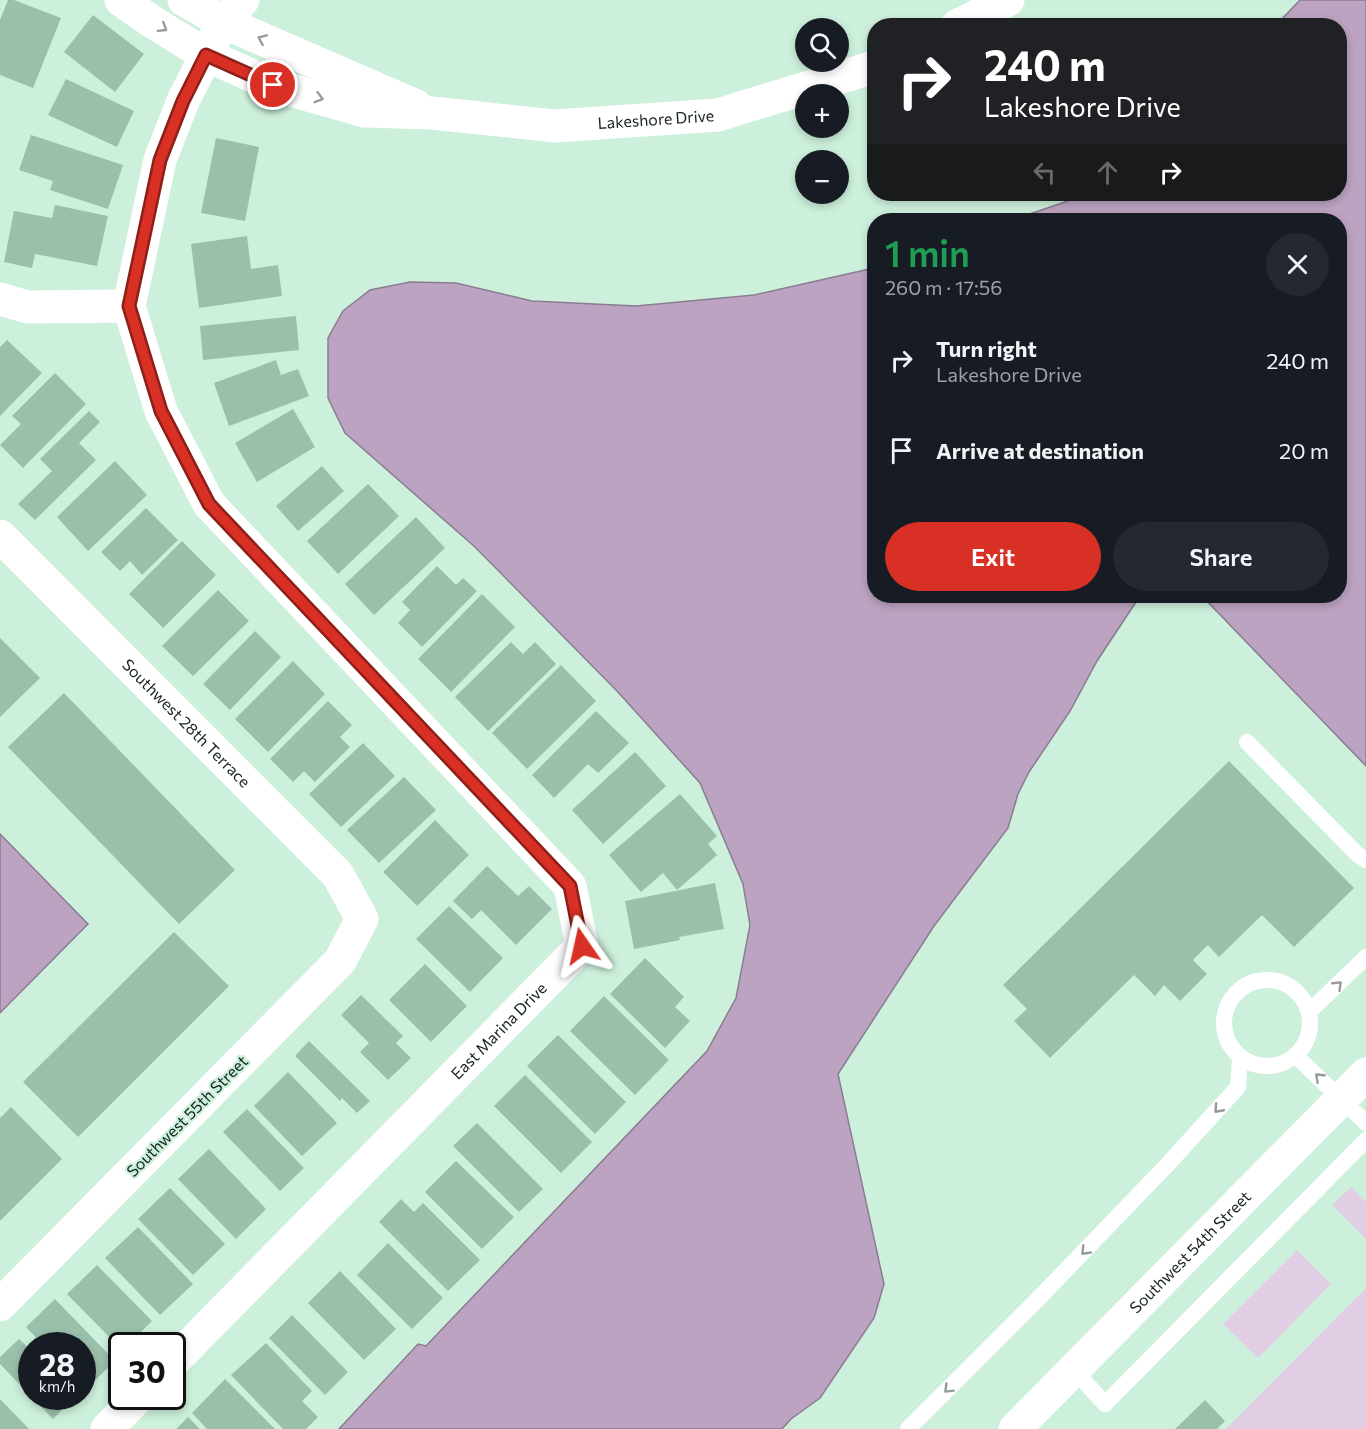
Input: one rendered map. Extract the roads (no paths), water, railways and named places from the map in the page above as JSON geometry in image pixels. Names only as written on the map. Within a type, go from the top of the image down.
[{"type":"street","name":"Lakeshore Drive","points":[[121,0],[206,55],[273,85],[365,111],[432,113],[555,126],[718,116],[867,69]]},
{"type":"street","name":"Lakeshore Drive","points":[[184,0],[233,11],[432,113]]},
{"type":"street","points":[[973,18],[1008,0]]},
{"type":"street","name":"East Marina Drive","points":[[186,1349],[582,946],[570,886],[209,504],[161,411],[129,306],[160,160],[183,101],[206,55],[233,11]]},
{"type":"street","points":[[0,299],[28,307],[129,306]]},
{"type":"street","name":"Southwest 28th Terrace","points":[[0,536],[338,875],[362,919]]},
{"type":"street","name":"Southwest 55th Street","points":[[0,1305],[340,962],[362,919]]},
{"type":"street","name":"Southwest 54th Street","points":[[1015,1429],[1366,1074]]},
{"type":"street","points":[[107,1429],[125,1410]]},
{"type":"lane","points":[[1247,742],[1358,855],[1366,860]]},
{"type":"lane","points":[[1309,1012],[1366,957]]},
{"type":"lane","points":[[1264,980],[1279,981],[1293,988],[1303,999],[1309,1012],[1310,1024],[1303,1046],[1295,1055],[1283,1063],[1268,1066],[1254,1064],[1240,1058],[1230,1047],[1224,1033],[1223,1018],[1227,1003],[1236,991],[1249,983],[1264,980]]},
{"type":"lane","points":[[1295,1055],[1366,1123]]},
{"type":"lane","points":[[908,1429],[1038,1299],[1168,1164],[1238,1087],[1240,1058]]},
{"type":"lane","points":[[1074,1370],[1105,1404],[1366,1140]]}]
